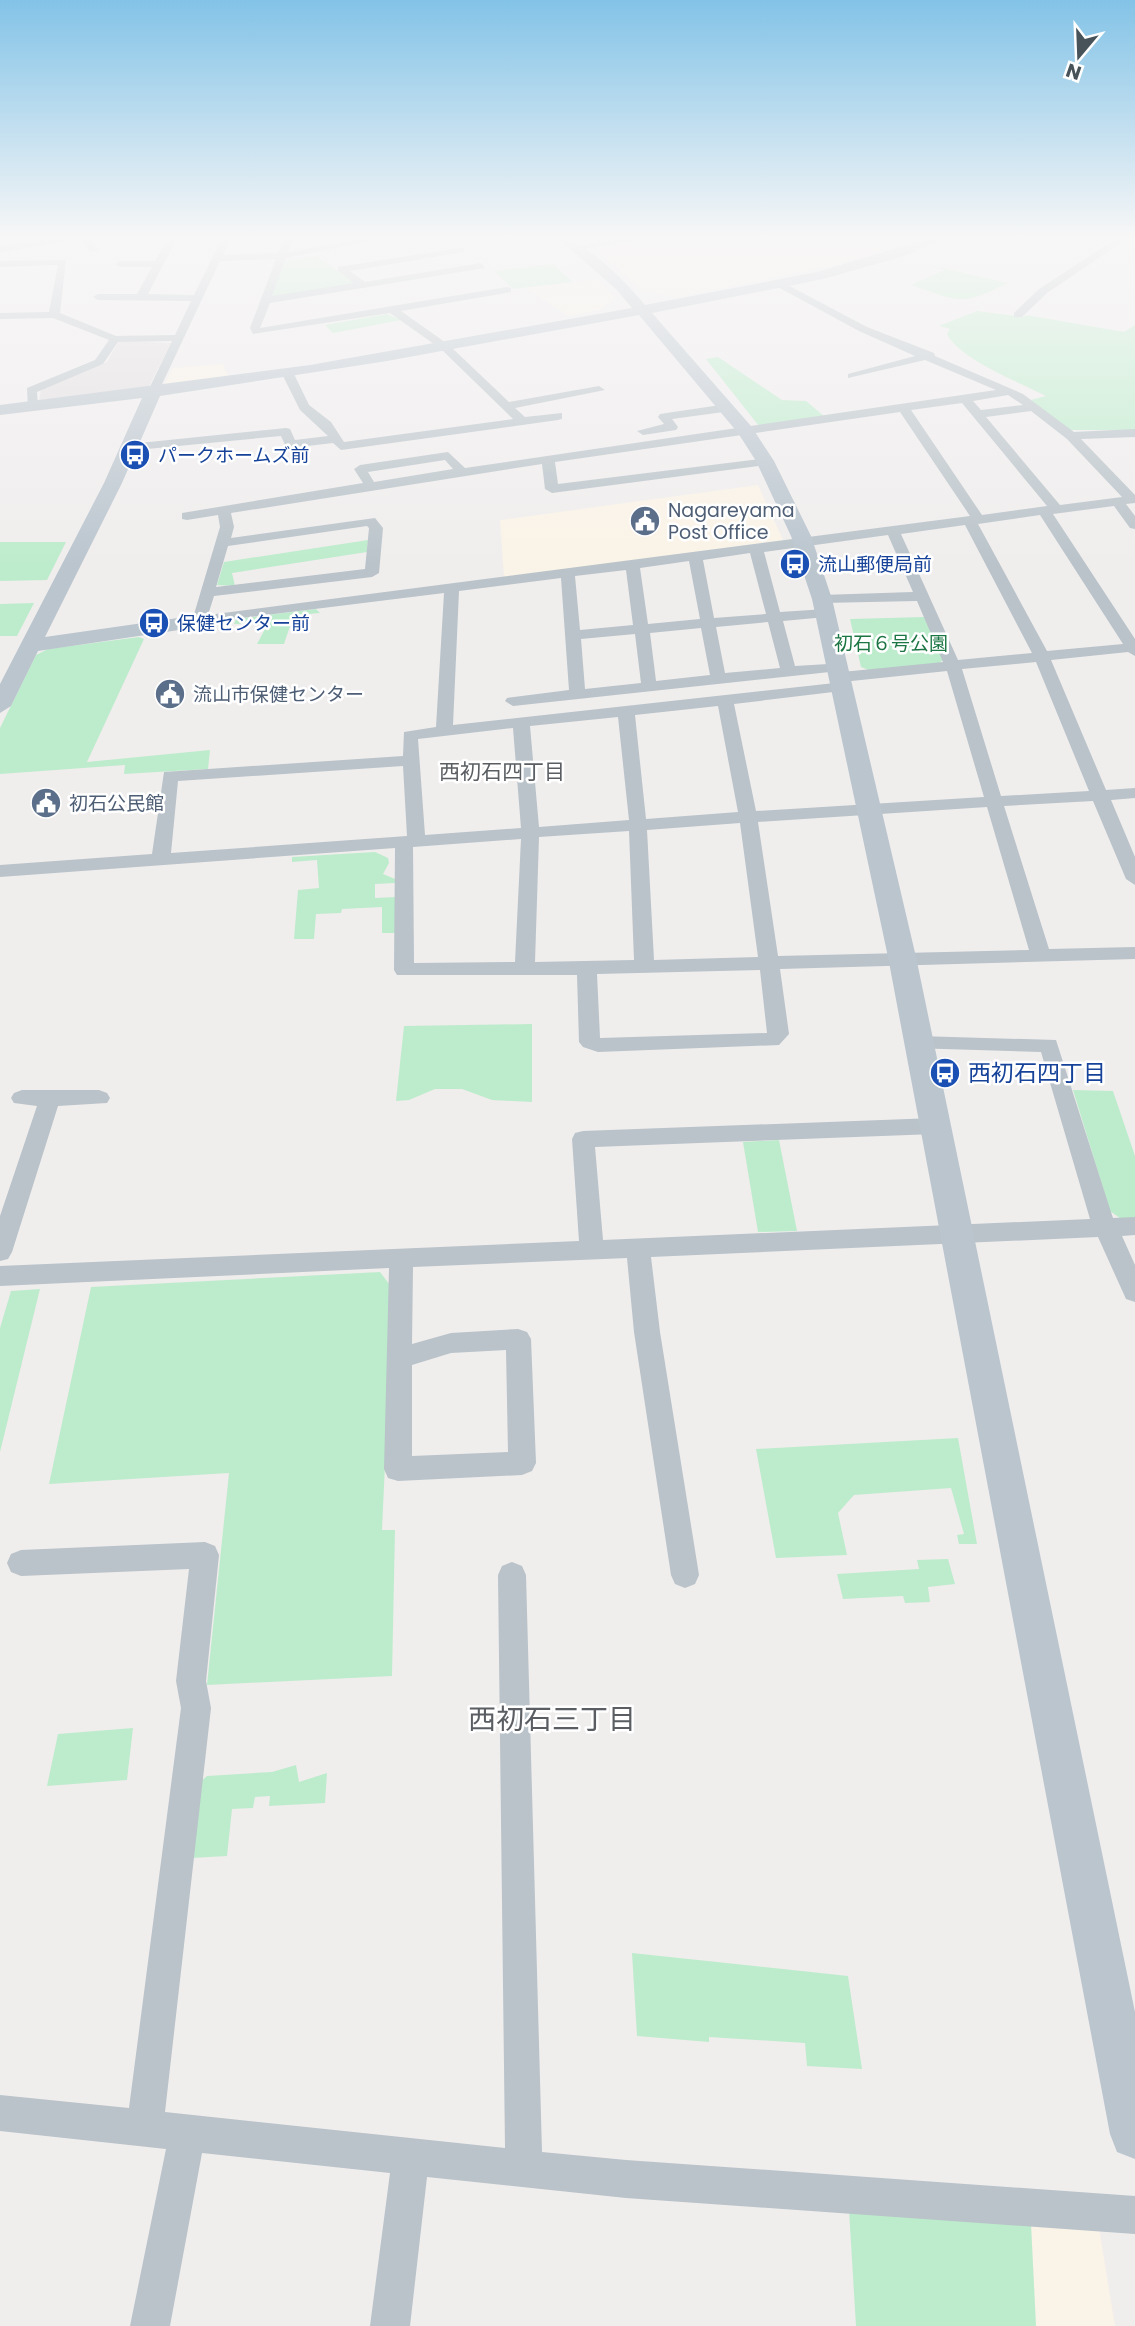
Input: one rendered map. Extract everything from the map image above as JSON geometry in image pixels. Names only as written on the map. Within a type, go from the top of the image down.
[{"type":"street","points":[[32,407],[30,390],[99,362],[108,349]]},
{"type":"street","points":[[0,706],[6,685],[30,646],[130,448],[174,349]]},
{"type":"street","points":[[0,410],[152,394],[436,349]]},
{"type":"street","points":[[447,349],[522,421]]},
{"type":"street","points":[[675,349],[745,429],[765,461],[803,542],[824,606],[902,957],[1135,2134]]},
{"type":"street","points":[[913,349],[1034,407],[1071,436],[1134,499]]},
{"type":"street","points":[[852,376],[930,355]]},
{"type":"street","points":[[288,374],[304,407],[327,425],[341,446],[445,438],[558,416]]},
{"type":"street","points":[[506,406],[599,390]]},
{"type":"street","points":[[187,516],[745,429],[1007,392]]},
{"type":"street","points":[[965,399],[1050,510],[1134,648],[841,677],[725,699],[410,736],[410,840],[404,970],[587,968],[902,957],[1133,958]]},
{"type":"street","points":[[978,414],[1034,407]]},
{"type":"street","points":[[632,433],[672,427],[664,416],[727,408]]},
{"type":"street","points":[[903,408],[975,521],[1042,657],[1135,879]]},
{"type":"street","points":[[130,448],[286,432],[290,444],[336,439]]},
{"type":"street","points":[[1071,436],[1135,433]]},
{"type":"street","points":[[525,448],[530,462]]},
{"type":"street","points":[[372,488],[360,469],[447,456],[462,472]]},
{"type":"street","points":[[548,461],[552,489],[765,461]]},
{"type":"street","points":[[30,646],[199,621],[1134,499]]},
{"type":"street","points":[[1118,502],[1135,525]]},
{"type":"street","points":[[199,621],[227,527],[224,511]]},
{"type":"street","points":[[208,592],[372,573],[376,528],[370,521],[222,542]]},
{"type":"street","points":[[893,531],[953,666],[1041,956]]},
{"type":"street","points":[[756,548],[788,669]]},
{"type":"street","points":[[695,556],[719,676]]},
{"type":"street","points":[[633,565],[649,685]]},
{"type":"street","points":[[568,573],[577,693]]},
{"type":"street","points":[[444,730],[452,589]]},
{"type":"street","points":[[572,635],[775,617],[824,606],[922,596]]},
{"type":"street","points":[[513,701],[788,669],[841,677]]},
{"type":"street","points":[[587,968],[590,1042],[598,1045],[772,1040],[779,1034],[725,699]]},
{"type":"street","points":[[626,711],[638,824],[644,966]]},
{"type":"street","points":[[521,723],[530,831],[525,967]]},
{"type":"street","points":[[161,858],[170,776],[412,760]]},
{"type":"street","points":[[0,871],[530,831],[1135,793]]},
{"type":"street","points":[[918,1043],[1049,1045],[1099,1212],[1135,1292]]},
{"type":"street","points":[[22,1098],[99,1098]]},
{"type":"street","points":[[0,1252],[50,1098]]},
{"type":"street","points":[[592,1249],[583,1139],[935,1126]]},
{"type":"street","points":[[0,1276],[1135,1226]]},
{"type":"street","points":[[638,1247],[647,1332],[685,1575]]},
{"type":"street","points":[[401,1259],[398,1469],[522,1463],[518,1339],[451,1343],[401,1358]]},
{"type":"street","points":[[21,1563],[205,1555],[191,1681],[195,1720],[145,2129]]},
{"type":"street","points":[[512,1575],[524,2167]]},
{"type":"street","points":[[0,2113],[626,2179],[1135,2215]]},
{"type":"street","points":[[150,2326],[187,2134]]},
{"type":"street","points":[[390,2326],[411,2155]]},
{"type":"shaded area","points":[[115,349],[168,349],[148,388],[39,401],[41,390],[107,362]]},
{"type":"shaded area","points":[[223,364],[229,378],[164,385],[173,368]]},
{"type":"shaded area","points":[[758,485],[783,540],[504,578],[500,520]]},
{"type":"shaded area","points":[[1031,2224],[1099,2228],[1115,2326],[1036,2326]]},
{"type":"green space","points":[[960,349],[1135,349],[1135,430],[1068,430],[1031,400],[1046,396],[992,370]]},
{"type":"green space","points":[[718,357],[782,400],[806,401],[825,417],[759,426],[706,359]]},
{"type":"green space","points":[[368,540],[367,552],[232,573],[235,586],[217,585],[224,562]]},
{"type":"green space","points":[[0,542],[66,542],[47,580],[0,581]]},
{"type":"green space","points":[[34,603],[17,636],[0,636],[0,604]]},
{"type":"green space","points":[[316,609],[320,613],[307,614],[306,619],[292,620],[284,644],[257,644],[264,631],[263,623],[234,624],[236,619]]},
{"type":"green space","name":"初石６号公園","points":[[924,617],[943,660],[939,663],[869,670],[861,667],[850,619]]},
{"type":"green space","points":[[139,637],[144,639],[87,762],[210,750],[208,769],[124,774],[125,765],[0,774],[0,728],[36,655],[48,649]]},
{"type":"green space","points":[[375,852],[388,858],[389,863],[383,874],[395,879],[395,883],[375,884],[375,898],[396,897],[396,933],[382,933],[382,907],[342,909],[341,913],[316,914],[314,939],[294,939],[298,890],[319,888],[317,860],[292,862],[292,857]]},
{"type":"green space","points":[[532,1024],[532,1102],[492,1100],[462,1089],[435,1089],[409,1100],[396,1101],[404,1026]]},
{"type":"green space","points":[[1073,1090],[1113,1091],[1135,1156],[1135,1218],[1120,1218],[1110,1211]]},
{"type":"green space","points":[[779,1140],[797,1231],[758,1232],[743,1142]]},
{"type":"green space","points":[[380,1272],[393,1289],[382,1530],[395,1530],[392,1676],[207,1685],[229,1473],[49,1484],[91,1287]]},
{"type":"green space","points":[[40,1289],[0,1452],[0,1328],[11,1291]]},
{"type":"green space","points":[[958,1438],[977,1544],[959,1544],[957,1535],[964,1534],[951,1488],[854,1495],[838,1513],[847,1555],[776,1558],[756,1449]]},
{"type":"green space","points":[[948,1559],[955,1584],[928,1587],[930,1602],[905,1603],[903,1596],[843,1599],[837,1574],[919,1569],[917,1560]]},
{"type":"green space","points":[[133,1728],[127,1780],[47,1786],[58,1734]]},
{"type":"green space","points":[[296,1765],[299,1782],[327,1773],[325,1803],[269,1806],[270,1796],[255,1797],[253,1808],[232,1809],[227,1856],[191,1858],[200,1782],[207,1776],[272,1772]]},
{"type":"green space","points":[[632,1953],[848,1976],[862,2069],[807,2066],[805,2043],[709,2037],[709,2042],[637,2036]]},
{"type":"green space","points":[[849,2210],[1031,2224],[1036,2326],[856,2326]]},
{"type":"place","name":"パークホームズ前","points":[[135,455]]},
{"type":"place","name":"Nagareyama Post Office","points":[[645,521]]},
{"type":"place","name":"流山郵便局前","points":[[795,564]]},
{"type":"place","name":"保健センター前","points":[[154,623]]},
{"type":"place","name":"流山市保健センター","points":[[170,694]]},
{"type":"place","name":"初石公民館","points":[[46,803]]},
{"type":"place","name":"西初石四丁目","points":[[945,1073]]},
{"type":"district","name":"西初石四丁目","points":[[502,771]]},
{"type":"district","name":"西初石三丁目","points":[[552,1719]]}]
